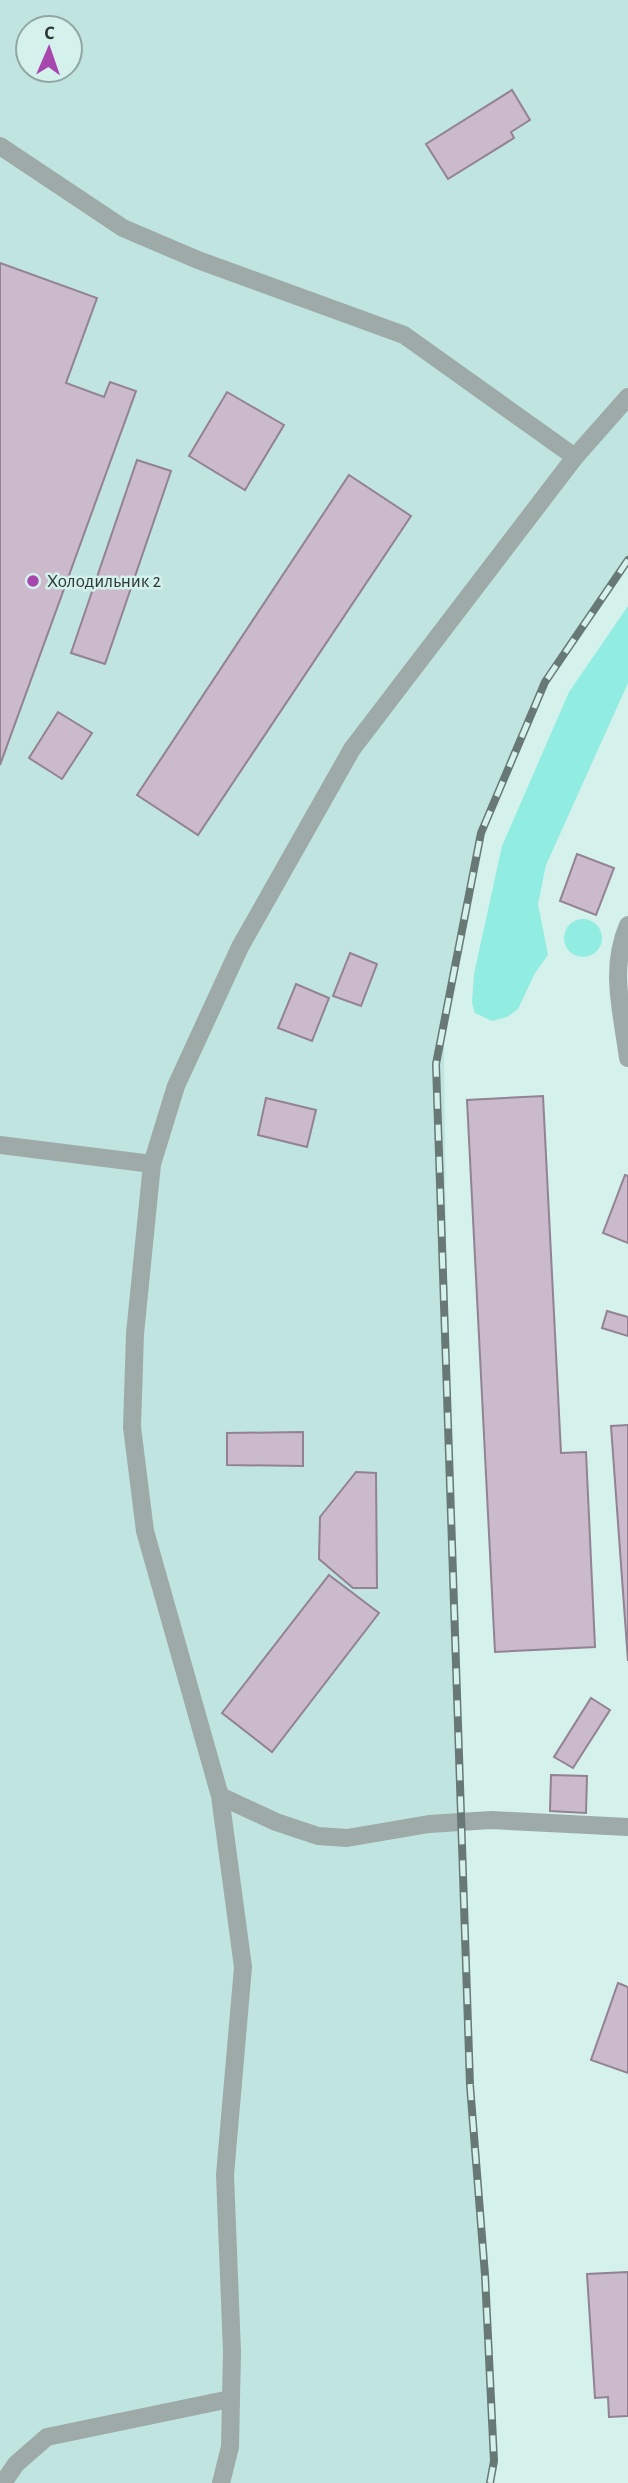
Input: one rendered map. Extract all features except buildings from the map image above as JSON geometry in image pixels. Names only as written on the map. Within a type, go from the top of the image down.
[{"type":"lane","points":[[0,146],[123,228],[198,260],[404,335],[575,457]]},
{"type":"lane","points":[[221,2483],[230,2447],[232,2352],[225,2175],[243,1967],[220,1796],[145,1531],[132,1427],[135,1334],[152,1164],[176,1086],[240,947],[352,749],[575,457],[628,397]]},
{"type":"lane","points":[[628,925],[617,961],[628,1058]]},
{"type":"lane","points":[[0,1145],[152,1164]]},
{"type":"lane","points":[[220,1796],[276,1822],[317,1836],[347,1838],[429,1824],[491,1820],[628,1827]]},
{"type":"lane","points":[[3,2483],[16,2464],[47,2437],[230,2399]]},
{"type":"shaded area","points":[[0,0],[628,0],[628,560],[545,682],[481,833],[444,1025],[447,1392],[470,2085],[485,2275],[494,2461],[490,2483],[0,2483]]},
{"type":"shaded area","points":[[628,606],[628,683],[546,865],[538,904],[548,955],[535,973],[518,1009],[507,1017],[492,1021],[475,1013],[472,1003],[474,974],[502,846],[569,692]]},
{"type":"shaded area","points":[[583,919],[596,925],[602,938],[596,951],[583,957],[570,951],[564,938],[570,925]]},
{"type":"railway","points":[[490,2483],[494,2461],[485,2275],[470,2085],[436,1064],[481,833],[545,682],[628,560]]},
{"type":"place","name":"Холодильник 2","points":[[33,581]]}]
